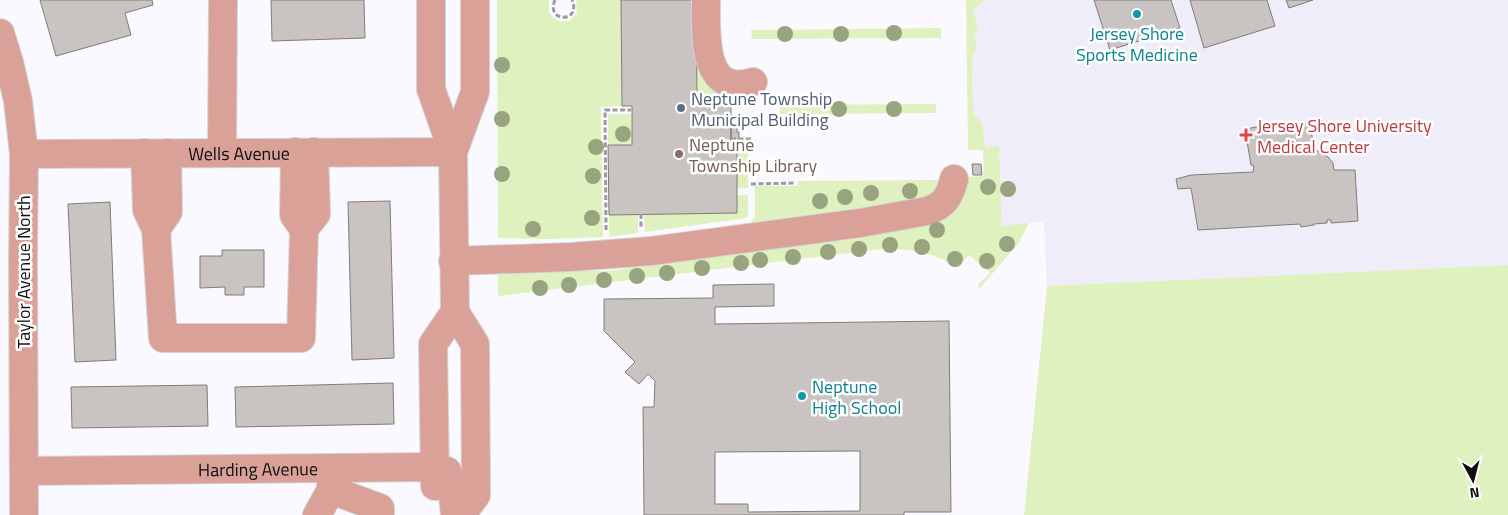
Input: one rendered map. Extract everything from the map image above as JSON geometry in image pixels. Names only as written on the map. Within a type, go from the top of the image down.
[{"type":"street","points":[[222,153],[223,0]]},
{"type":"street","points":[[431,0],[431,89],[453,152],[455,312],[474,344],[476,495],[461,515]]},
{"type":"street","points":[[453,152],[475,92],[475,0]]},
{"type":"street","points":[[706,0],[707,47],[715,71],[721,79],[731,84],[743,85],[753,82]]},
{"type":"street","name":"Taylor Avenue North","points":[[0,33],[9,62],[9,103],[24,154],[24,515]]},
{"type":"street","points":[[156,153],[146,210],[156,229],[162,338],[301,338],[304,230],[294,215],[304,152]]},
{"type":"street","name":"Wells Avenue","points":[[24,154],[453,152]]},
{"type":"street","points":[[453,260],[571,257],[651,250],[860,223],[936,208],[948,198],[954,179]]},
{"type":"street","points":[[449,515],[435,497],[432,344],[455,312]]},
{"type":"street","points":[[434,467],[447,472],[452,485],[454,515]]},
{"type":"street","name":"Harding Avenue","points":[[24,471],[331,480],[434,467]]},
{"type":"street","points":[[317,515],[331,480],[380,508],[380,515]]},
{"type":"path","points":[[555,0],[553,10],[557,15],[563,17],[569,16],[574,11],[572,0]]},
{"type":"path","points":[[606,231],[605,110],[631,110]]},
{"type":"path","points":[[731,139],[751,139]]},
{"type":"path","points":[[751,184],[796,183]]},
{"type":"shaded area","name":"Jersey Shore University Medical Center","points":[[971,0],[1508,0],[1508,265],[1047,286],[1044,221],[1002,227],[999,147],[986,148],[982,123],[973,113]]},
{"type":"green space","points":[[497,0],[549,0],[549,13],[558,21],[569,21],[577,13],[576,0],[621,0],[622,106],[601,107],[603,237],[498,238]]},
{"type":"green space","points":[[966,0],[984,0],[973,11],[978,33],[974,36],[977,47],[972,56],[973,113],[982,123],[986,148],[999,146],[1002,226],[1029,223],[1018,244],[980,288],[978,285],[990,273],[969,255],[958,267],[921,252],[882,249],[498,296],[498,275],[513,271],[608,271],[916,228],[946,219],[959,207],[966,189],[968,177],[984,176],[983,150],[968,150]]},
{"type":"green space","points":[[941,28],[941,38],[752,39],[751,30]]},
{"type":"green space","points":[[696,63],[709,85],[731,99],[697,100]]},
{"type":"green space","points":[[936,104],[936,113],[780,114],[780,105]]},
{"type":"green space","points":[[608,114],[631,114],[632,145],[608,145]]},
{"type":"green space","points":[[737,146],[744,147],[748,152],[748,188],[737,188]]},
{"type":"green space","points":[[940,180],[935,192],[918,201],[750,224],[755,217],[755,186],[797,186],[798,181]]},
{"type":"green space","points":[[737,195],[748,195],[748,215],[746,218],[645,232],[644,214],[737,213]]},
{"type":"green space","points":[[638,214],[638,233],[609,237],[609,215]]},
{"type":"green space","points":[[1508,265],[1508,515],[1024,515],[1047,286]]},
{"type":"building","points":[[40,0],[152,0],[153,5],[125,13],[131,35],[56,56]]},
{"type":"building","points":[[271,0],[364,0],[365,38],[272,41]]},
{"type":"building","name":"Neptune Township Municipal Building","points":[[621,0],[696,0],[697,100],[731,99],[731,146],[737,146],[737,213],[609,215],[608,145],[632,145],[632,106],[622,106]]},
{"type":"building","name":"Jersey Shore Sports Medicine","points":[[1094,0],[1171,0],[1180,28],[1110,50]]},
{"type":"building","points":[[1190,0],[1267,0],[1275,26],[1204,48]]},
{"type":"building","points":[[1286,0],[1313,0],[1289,8]]},
{"type":"building","points":[[1283,122],[1284,127],[1310,123],[1314,149],[1328,157],[1333,163],[1334,170],[1355,170],[1358,221],[1331,223],[1331,220],[1327,220],[1327,223],[1301,227],[1300,224],[1198,230],[1191,188],[1178,189],[1176,179],[1191,175],[1253,172],[1254,166],[1251,165],[1245,129]]},
{"type":"building","points":[[737,125],[739,146],[731,146],[731,126]]},
{"type":"building","points":[[972,164],[981,164],[982,175],[973,175]]},
{"type":"building","points":[[390,201],[394,358],[352,360],[348,202]]},
{"type":"building","points":[[110,202],[116,360],[75,362],[68,204]]},
{"type":"building","points":[[222,250],[264,250],[264,287],[244,287],[244,295],[225,295],[225,287],[200,288],[200,256],[222,256]]},
{"type":"building","name":"Neptune High School","points":[[774,284],[774,306],[715,307],[715,324],[949,321],[951,512],[904,512],[904,515],[644,515],[643,407],[654,407],[655,381],[648,374],[639,384],[625,372],[635,362],[604,331],[604,299],[713,298],[713,285]],"holes":[[[860,451],[860,511],[748,512],[748,504],[715,504],[715,452]]]},
{"type":"building","points":[[393,383],[394,424],[236,427],[235,387]]},
{"type":"building","points":[[207,385],[208,426],[72,428],[71,387]]},
{"type":"place","name":"Jersey Shore Sports Medicine","points":[[1137,14]]},
{"type":"place","name":"Neptune Township Municipal Building","points":[[681,108]]},
{"type":"place","name":"Jersey Shore University Medical Center","points":[[1246,135]]},
{"type":"place","name":"Neptune Township Library","points":[[679,154]]},
{"type":"place","name":"Neptune High School","points":[[802,396]]}]
